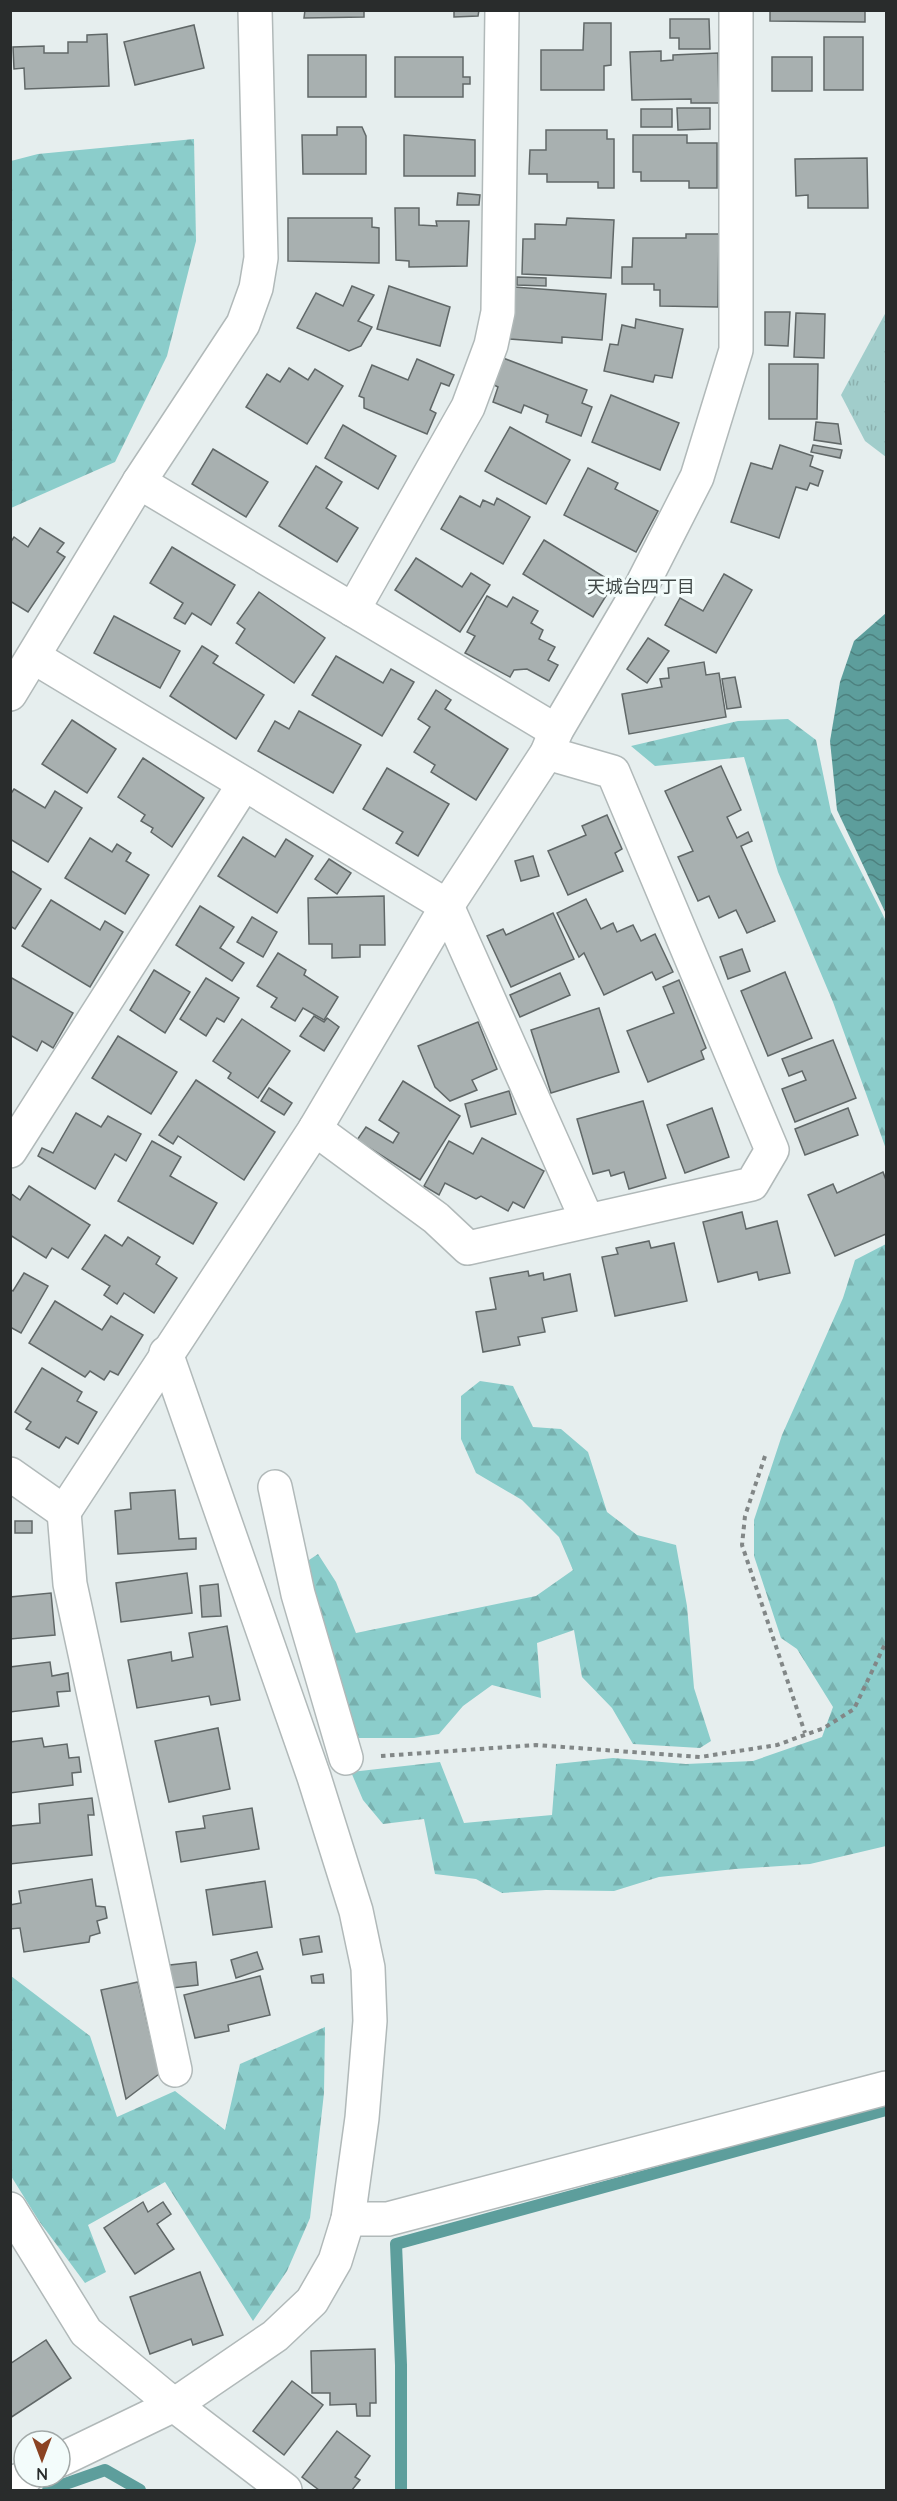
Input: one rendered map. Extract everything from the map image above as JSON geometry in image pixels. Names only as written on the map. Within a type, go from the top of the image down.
[{"type":"street","points":[[10,694],[139,482],[243,324],[256,288],[261,258],[255,10]]},
{"type":"street","points":[[354,610],[468,407],[491,345],[498,312],[502,10]]},
{"type":"street","points":[[175,2070],[70,1584],[64,1512],[166,1353],[315,1129],[447,906],[552,742],[642,585],[697,477],[736,350],[736,10]]},
{"type":"street","points":[[139,482],[354,610],[552,742],[613,772],[772,1150],[752,1184],[468,1248],[436,1218],[315,1129]]},
{"type":"street","points":[[34,657],[447,906],[587,1220]]},
{"type":"street","points":[[10,1151],[244,784]]},
{"type":"street","points":[[72,2454],[174,2405],[275,2336],[312,2301],[334,2261],[348,2219],[362,2118],[370,2021],[368,1968],[356,1911],[314,1777],[166,1353]]},
{"type":"street","points":[[10,1474],[64,1512]]},
{"type":"street","points":[[274,1487],[298,1594],[346,1758]]},
{"type":"street","points":[[348,2219],[388,2220],[886,2088]]},
{"type":"street","points":[[10,2209],[86,2332],[174,2405],[285,2490]]},
{"type":"path","points":[[765,1456],[745,1516],[742,1545],[805,1733]]},
{"type":"path","points":[[346,1758],[536,1745],[700,1757],[777,1745],[824,1728],[854,1709],[886,1642]]},
{"type":"green space","points":[[194,139],[196,241],[167,356],[115,462],[11,508],[11,161],[38,154]]},
{"type":"green space","points":[[886,312],[886,457],[865,441],[841,395]]},
{"type":"green space","points":[[788,719],[816,740],[831,812],[886,921],[886,1149],[833,1002],[778,872],[744,757],[655,766],[631,746],[738,721]]},
{"type":"green space","points":[[886,1244],[886,1846],[810,1864],[659,1877],[614,1891],[546,1890],[502,1893],[476,1879],[435,1874],[424,1819],[383,1824],[363,1800],[351,1772],[440,1762],[464,1823],[552,1815],[556,1764],[613,1758],[686,1764],[753,1761],[822,1737],[833,1707],[797,1649],[781,1638],[754,1556],[754,1520],[782,1435],[843,1298],[855,1260]]},
{"type":"green space","points":[[480,1381],[513,1386],[533,1427],[561,1429],[588,1452],[607,1512],[637,1535],[676,1545],[687,1606],[694,1688],[711,1741],[700,1748],[633,1744],[612,1708],[582,1677],[574,1630],[537,1643],[541,1698],[492,1685],[463,1706],[439,1734],[414,1738],[356,1738],[303,1564],[318,1554],[336,1582],[356,1633],[536,1596],[573,1570],[559,1537],[522,1500],[476,1473],[461,1439],[461,1396]]},
{"type":"green space","points":[[11,1976],[90,2036],[117,2117],[175,2091],[225,2130],[240,2064],[325,2027],[324,2093],[310,2218],[287,2271],[253,2321],[165,2182],[88,2225],[106,2272],[85,2283],[39,2221],[11,2176]]},
{"type":"water","points":[[886,613],[886,914],[837,810],[830,741],[840,682],[854,641]]},
{"type":"building","points":[[305,10],[364,10],[364,17],[304,18]]},
{"type":"building","points":[[454,10],[479,10],[478,16],[454,17]]},
{"type":"building","points":[[770,10],[865,10],[865,22],[770,21]]},
{"type":"building","points":[[670,19],[709,19],[710,49],[679,49],[679,38],[670,38]]},
{"type":"building","points":[[584,23],[611,23],[611,65],[604,66],[604,90],[541,90],[541,50],[583,50]]},
{"type":"building","points":[[194,25],[204,68],[135,85],[124,42]]},
{"type":"building","points":[[107,34],[109,86],[25,89],[24,68],[14,69],[13,47],[44,46],[44,53],[68,53],[68,42],[87,42],[87,35]]},
{"type":"building","points":[[824,37],[863,37],[863,90],[824,90]]},
{"type":"building","points":[[661,51],[661,61],[673,60],[673,55],[718,53],[719,103],[691,103],[691,99],[632,100],[630,52]]},
{"type":"building","points":[[308,55],[366,55],[366,97],[308,97]]},
{"type":"building","points":[[395,57],[463,57],[463,77],[470,77],[470,84],[463,84],[463,97],[395,97]]},
{"type":"building","points":[[772,57],[812,57],[812,91],[772,91]]},
{"type":"building","points":[[677,108],[710,108],[710,129],[678,130]]},
{"type":"building","points":[[641,109],[672,109],[672,127],[641,127]]},
{"type":"building","points":[[337,127],[362,127],[366,136],[366,174],[303,174],[302,135],[337,135]]},
{"type":"building","points":[[546,130],[607,130],[607,139],[614,139],[614,188],[598,188],[598,182],[547,182],[547,174],[529,174],[530,150],[546,150]]},
{"type":"building","points":[[404,135],[475,140],[475,176],[404,176]]},
{"type":"building","points":[[633,135],[687,135],[687,143],[717,143],[717,188],[689,188],[689,181],[641,181],[641,172],[633,172]]},
{"type":"building","points":[[867,158],[868,208],[808,208],[808,195],[796,196],[795,159]]},
{"type":"building","points":[[458,193],[480,195],[479,205],[457,205]]},
{"type":"building","points":[[395,208],[419,208],[419,225],[437,226],[436,221],[469,221],[467,266],[409,267],[409,261],[396,260]]},
{"type":"building","points":[[288,218],[372,218],[372,227],[379,228],[379,263],[288,261]]},
{"type":"building","points":[[567,218],[614,220],[611,278],[522,274],[523,239],[535,239],[535,224],[566,225]]},
{"type":"building","points":[[686,234],[719,234],[718,307],[660,306],[660,290],[654,290],[654,284],[622,284],[622,267],[632,267],[633,238],[686,238]]},
{"type":"building","points":[[517,277],[546,278],[546,286],[517,285]]},
{"type":"building","points":[[352,286],[374,295],[358,321],[372,327],[361,346],[349,351],[297,328],[316,293],[343,306]]},
{"type":"building","points":[[389,286],[450,307],[440,346],[377,329]]},
{"type":"building","points":[[514,287],[606,294],[602,340],[562,337],[562,343],[510,339]]},
{"type":"building","points":[[765,312],[790,312],[788,346],[765,345]]},
{"type":"building","points":[[796,313],[825,314],[824,358],[794,357]]},
{"type":"building","points":[[636,319],[683,329],[672,378],[655,375],[653,382],[604,371],[610,344],[618,345],[622,325],[635,328]]},
{"type":"building","points":[[503,358],[587,390],[582,403],[592,407],[581,436],[546,422],[548,415],[524,405],[521,413],[493,402],[498,387],[492,384]]},
{"type":"building","points":[[417,359],[454,375],[449,386],[441,383],[430,410],[436,413],[427,434],[364,408],[364,398],[359,396],[372,365],[408,380]]},
{"type":"building","points":[[769,364],[818,364],[817,419],[769,419]]},
{"type":"building","points":[[289,368],[308,380],[315,369],[343,386],[307,444],[246,407],[267,374],[280,382]]},
{"type":"building","points":[[611,395],[679,423],[660,470],[592,442]]},
{"type":"building","points":[[816,422],[838,424],[841,444],[814,440]]},
{"type":"building","points":[[343,425],[396,456],[378,489],[325,458]]},
{"type":"building","points":[[510,427],[570,460],[546,504],[485,471]]},
{"type":"building","points":[[780,445],[813,456],[810,466],[823,471],[818,486],[810,483],[807,490],[796,487],[779,538],[731,522],[751,463],[772,469]]},
{"type":"building","points":[[813,445],[842,450],[840,458],[811,452]]},
{"type":"building","points":[[213,449],[268,482],[246,517],[192,484]]},
{"type":"building","points":[[316,466],[342,482],[326,508],[358,528],[337,562],[279,526]]},
{"type":"building","points":[[588,468],[618,483],[615,489],[658,511],[636,552],[564,515]]},
{"type":"building","points":[[460,496],[480,507],[483,500],[494,505],[497,498],[530,517],[503,564],[441,529]]},
{"type":"building","points":[[40,528],[64,543],[57,552],[65,557],[28,612],[10,601],[10,543],[14,537],[28,547]]},
{"type":"building","points":[[544,540],[614,583],[593,617],[523,574]]},
{"type":"building","points":[[172,547],[235,585],[211,625],[192,613],[185,624],[174,618],[183,603],[150,583]]},
{"type":"building","points":[[416,558],[462,587],[471,573],[490,585],[460,632],[395,590]]},
{"type":"building","points":[[724,574],[752,590],[716,653],[665,625],[680,598],[703,611]]},
{"type":"building","points":[[259,592],[325,638],[294,683],[236,643],[245,629],[237,623]]},
{"type":"building","points":[[487,596],[507,607],[513,597],[538,611],[531,623],[543,630],[539,639],[555,647],[548,660],[558,665],[549,681],[527,669],[514,670],[510,677],[465,653],[475,636],[467,632]]},
{"type":"building","points":[[114,616],[180,651],[160,688],[94,653]]},
{"type":"building","points":[[648,638],[669,651],[647,683],[627,669]]},
{"type":"building","points":[[202,646],[218,656],[213,663],[264,695],[236,739],[170,696]]},
{"type":"building","points":[[336,656],[383,683],[391,669],[414,682],[382,736],[312,695]]},
{"type":"building","points":[[704,662],[706,675],[719,673],[726,717],[629,734],[622,694],[662,687],[660,679],[669,678],[668,668]]},
{"type":"building","points":[[735,677],[741,707],[727,709],[722,679]]},
{"type":"building","points":[[436,690],[451,700],[445,709],[508,749],[476,800],[431,772],[435,765],[414,752],[430,727],[418,719]]},
{"type":"building","points":[[299,711],[361,745],[333,793],[258,751],[275,721],[289,729]]},
{"type":"building","points":[[72,720],[116,749],[87,793],[42,764]]},
{"type":"building","points":[[143,758],[204,798],[172,847],[151,832],[153,828],[141,821],[145,815],[118,797]]},
{"type":"building","points":[[721,766],[741,810],[727,817],[737,838],[748,832],[752,841],[741,846],[775,921],[747,933],[736,910],[719,918],[709,896],[698,901],[678,857],[693,851],[665,791]]},
{"type":"building","points":[[387,768],[449,804],[418,856],[396,843],[403,832],[363,809]]},
{"type":"building","points":[[14,789],[45,808],[55,791],[82,808],[48,862],[10,839],[10,795]]},
{"type":"building","points":[[607,815],[622,849],[615,853],[623,871],[568,895],[548,851],[586,835],[582,826]]},
{"type":"building","points":[[243,837],[275,857],[286,839],[313,856],[277,913],[218,876]]},
{"type":"building","points":[[90,838],[112,852],[117,844],[131,853],[126,861],[149,875],[125,914],[65,878]]},
{"type":"building","points":[[533,856],[539,876],[521,881],[515,861]]},
{"type":"building","points":[[329,859],[351,873],[337,894],[315,879]]},
{"type":"building","points":[[10,870],[41,889],[15,929],[10,926]]},
{"type":"building","points":[[384,896],[385,945],[360,945],[360,957],[332,958],[332,944],[309,944],[308,898]]},
{"type":"building","points":[[586,899],[601,929],[613,923],[617,932],[633,925],[641,941],[655,934],[673,972],[656,980],[652,972],[604,995],[584,953],[579,957],[557,913]]},
{"type":"building","points":[[51,900],[100,930],[105,921],[123,932],[90,987],[22,946]]},
{"type":"building","points":[[200,906],[234,927],[220,948],[244,963],[232,981],[176,945]]},
{"type":"building","points":[[553,913],[574,959],[511,987],[487,936],[503,929],[506,935]]},
{"type":"building","points":[[252,917],[277,932],[263,957],[237,942]]},
{"type":"building","points":[[742,949],[750,971],[728,979],[720,957]]},
{"type":"building","points":[[278,953],[306,970],[304,975],[338,997],[324,1020],[303,1008],[295,1021],[271,1007],[277,998],[257,986]]},
{"type":"building","points":[[154,970],[190,992],[165,1033],[130,1010]]},
{"type":"building","points":[[785,972],[812,1038],[768,1056],[741,991]]},
{"type":"building","points":[[560,973],[570,995],[520,1017],[510,995]]},
{"type":"building","points":[[10,977],[73,1013],[53,1048],[42,1041],[37,1051],[10,1035]]},
{"type":"building","points":[[206,978],[239,998],[224,1022],[217,1018],[206,1036],[180,1019]]},
{"type":"building","points":[[679,980],[706,1048],[701,1051],[704,1059],[648,1082],[627,1031],[674,1013],[663,987]]},
{"type":"building","points":[[599,1008],[619,1072],[551,1093],[531,1030]]},
{"type":"building","points":[[314,1016],[324,1022],[327,1018],[339,1027],[324,1051],[300,1036]]},
{"type":"building","points":[[242,1019],[290,1051],[258,1098],[228,1078],[231,1073],[213,1061]]},
{"type":"building","points":[[478,1022],[497,1069],[472,1080],[477,1090],[450,1101],[435,1087],[418,1046]]},
{"type":"building","points":[[118,1036],[177,1072],[151,1114],[92,1078]]},
{"type":"building","points":[[833,1040],[856,1098],[795,1122],[782,1089],[806,1080],[802,1071],[789,1076],[782,1059]]},
{"type":"building","points":[[196,1080],[275,1132],[244,1180],[178,1136],[173,1144],[159,1135]]},
{"type":"building","points":[[403,1081],[460,1116],[420,1180],[357,1140],[366,1127],[393,1143],[399,1133],[379,1120]]},
{"type":"building","points":[[269,1088],[292,1103],[284,1115],[261,1101]]},
{"type":"building","points":[[509,1091],[516,1114],[471,1127],[465,1104]]},
{"type":"building","points":[[643,1101],[666,1178],[629,1189],[624,1172],[611,1176],[609,1170],[593,1174],[577,1119]]},
{"type":"building","points":[[712,1108],[729,1157],[685,1173],[667,1125]]},
{"type":"building","points":[[848,1108],[858,1135],[805,1155],[795,1129]]},
{"type":"building","points":[[76,1113],[101,1127],[108,1116],[141,1134],[126,1161],[115,1154],[95,1189],[38,1156],[42,1148],[53,1153]]},
{"type":"building","points":[[482,1138],[544,1171],[524,1208],[513,1202],[508,1211],[481,1196],[476,1199],[445,1183],[439,1195],[424,1186],[449,1141],[473,1154]]},
{"type":"building","points":[[152,1141],[181,1157],[170,1176],[217,1203],[193,1244],[118,1201]]},
{"type":"building","points":[[883,1172],[886,1180],[886,1234],[835,1256],[808,1195],[833,1184],[837,1193]]},
{"type":"building","points":[[29,1186],[90,1225],[68,1258],[52,1248],[46,1258],[10,1235],[10,1193],[20,1200]]},
{"type":"building","points":[[742,1212],[746,1229],[777,1221],[790,1273],[759,1280],[757,1272],[718,1282],[703,1222]]},
{"type":"building","points":[[105,1235],[122,1246],[128,1237],[160,1257],[156,1264],[177,1278],[154,1313],[124,1293],[117,1304],[104,1295],[110,1286],[82,1269]]},
{"type":"building","points":[[649,1241],[651,1248],[674,1243],[687,1301],[615,1316],[602,1257],[618,1254],[616,1248]]},
{"type":"building","points":[[528,1271],[529,1276],[543,1273],[544,1280],[570,1274],[577,1311],[542,1318],[545,1332],[518,1337],[520,1345],[483,1352],[476,1312],[496,1309],[490,1278]]},
{"type":"building","points":[[24,1273],[48,1286],[21,1333],[10,1327],[10,1289],[13,1291]]},
{"type":"building","points":[[55,1301],[102,1330],[111,1316],[143,1335],[118,1375],[110,1371],[104,1380],[90,1371],[85,1377],[29,1343]]},
{"type":"building","points":[[42,1368],[82,1392],[77,1401],[97,1412],[78,1444],[66,1437],[59,1448],[26,1429],[31,1422],[15,1412]]},
{"type":"building","points":[[175,1490],[179,1539],[196,1538],[196,1549],[118,1554],[115,1511],[131,1509],[130,1493]]},
{"type":"building","points":[[15,1521],[32,1521],[32,1533],[15,1533]]},
{"type":"building","points":[[187,1573],[192,1613],[121,1622],[116,1583]]},
{"type":"building","points":[[218,1584],[221,1616],[202,1617],[200,1586]]},
{"type":"building","points":[[51,1593],[55,1635],[10,1639],[10,1597]]},
{"type":"building","points":[[227,1626],[240,1700],[211,1705],[209,1696],[137,1708],[128,1660],[171,1652],[172,1661],[193,1657],[189,1633]]},
{"type":"building","points":[[50,1662],[52,1676],[68,1673],[70,1691],[57,1692],[59,1706],[10,1712],[10,1667]]},
{"type":"building","points":[[218,1728],[230,1789],[169,1802],[155,1741]]},
{"type":"building","points":[[42,1738],[44,1747],[67,1744],[69,1758],[79,1757],[81,1772],[72,1773],[73,1785],[10,1793],[10,1742]]},
{"type":"building","points":[[92,1798],[94,1815],[88,1815],[92,1855],[10,1864],[10,1826],[40,1823],[39,1804]]},
{"type":"building","points":[[252,1808],[259,1849],[181,1862],[176,1832],[205,1828],[203,1816]]},
{"type":"building","points":[[92,1879],[96,1906],[105,1907],[107,1918],[97,1921],[100,1933],[90,1936],[89,1942],[24,1952],[20,1928],[10,1929],[10,1905],[21,1903],[19,1891]]},
{"type":"building","points":[[265,1881],[272,1927],[213,1935],[206,1890]]},
{"type":"building","points":[[319,1936],[322,1952],[303,1955],[300,1939]]},
{"type":"building","points":[[257,1952],[263,1969],[236,1978],[231,1960]]},
{"type":"building","points":[[196,1962],[198,1985],[172,1988],[170,1965]]},
{"type":"building","points":[[323,1974],[324,1983],[312,1983],[311,1976]]},
{"type":"building","points":[[260,1976],[270,2015],[228,2025],[229,2031],[195,2038],[184,1995]]},
{"type":"building","points":[[138,1982],[159,2074],[126,2099],[101,1990]]},
{"type":"building","points":[[143,2202],[148,2212],[163,2202],[171,2214],[157,2224],[174,2249],[135,2274],[104,2228]]},
{"type":"building","points":[[200,2272],[223,2335],[193,2345],[191,2339],[150,2354],[130,2297]]},
{"type":"building","points":[[46,2340],[71,2378],[10,2418],[10,2364]]},
{"type":"building","points":[[375,2349],[376,2403],[370,2403],[370,2416],[357,2416],[356,2404],[330,2405],[330,2393],[312,2393],[311,2351]]},
{"type":"building","points":[[292,2381],[323,2405],[284,2455],[253,2431]]},
{"type":"building","points":[[337,2431],[370,2456],[355,2477],[360,2480],[352,2490],[319,2490],[302,2477]]},
{"type":"waterway","points":[[401,2490],[401,2365],[396,2244],[886,2110]]},
{"type":"waterway","points":[[48,2490],[105,2470],[140,2490]]},
{"type":"district","name":"天城台四丁目","points":[[641,586]]}]
